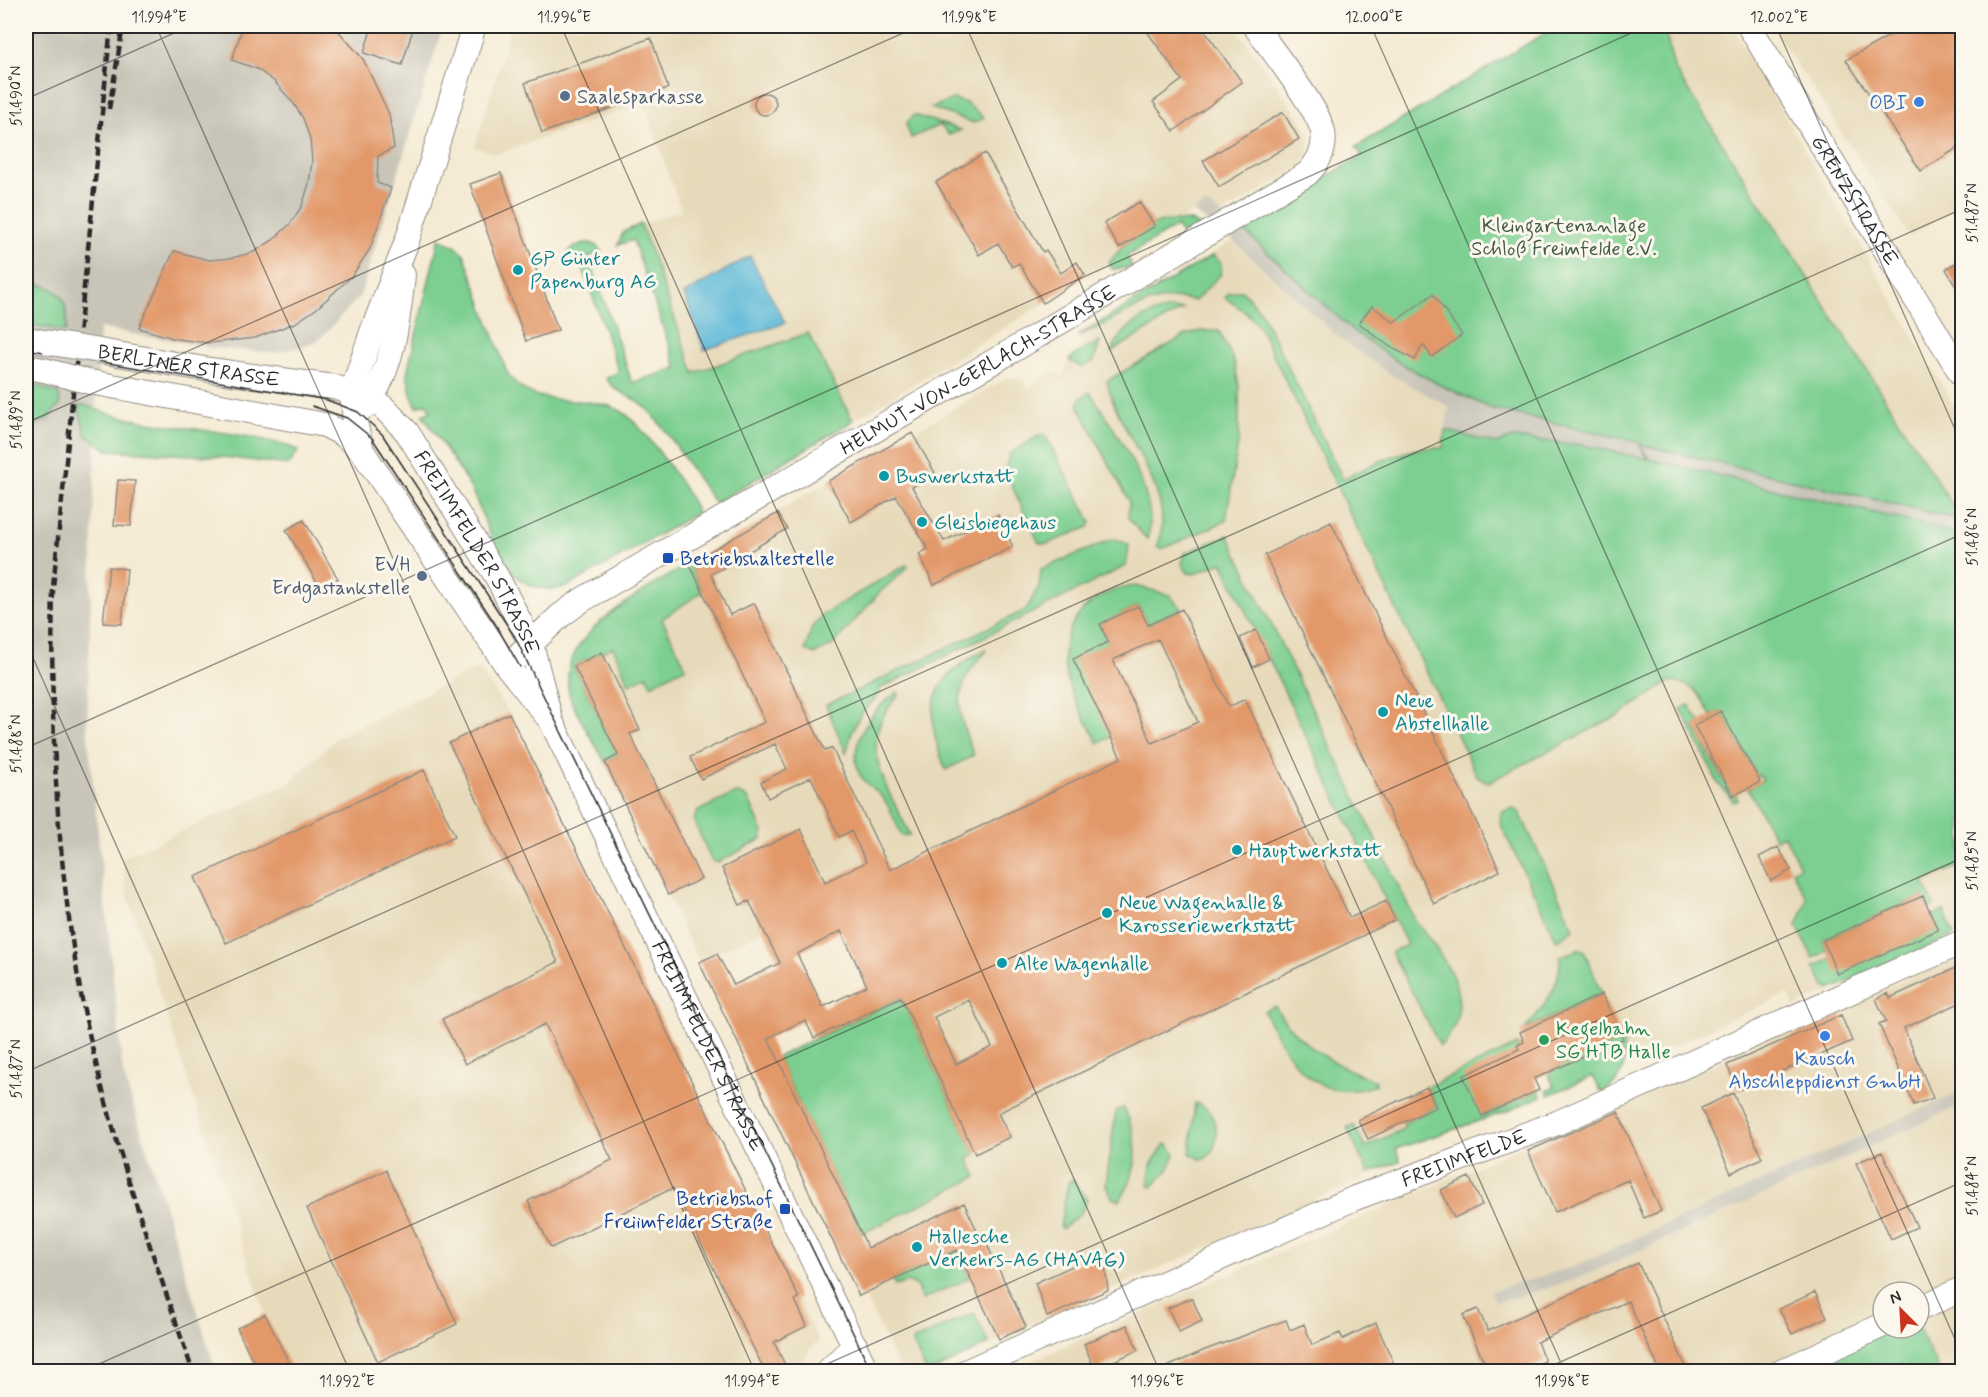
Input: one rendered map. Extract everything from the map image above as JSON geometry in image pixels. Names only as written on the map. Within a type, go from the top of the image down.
[{"type":"street","points":[[362,451],[359,402],[393,339],[407,241],[474,26]]},
{"type":"street","name":"HELMUT-VON-GERLACH-STRASSE","points":[[507,666],[560,616],[582,600],[1020,346],[1307,174],[1319,159],[1324,140],[1323,130],[1313,109],[1255,26]]},
{"type":"street","name":"GRENZSTRASSE","points":[[1749,26],[1962,375]]},
{"type":"street","name":"BERLINER STRASSE","points":[[26,339],[210,370],[334,387],[359,402],[325,425]]},
{"type":"street","name":"BERLINER STRASSE","points":[[35,369],[90,382],[325,425],[343,434],[362,451]]},
{"type":"street","name":"FREIIMFELDER STRASSE","points":[[359,402],[393,416],[412,440],[498,579],[531,644],[551,721],[867,1371]]},
{"type":"street","name":"FREIIMFELDER STRASSE","points":[[362,451],[507,666],[551,721]]},
{"type":"street","name":"FREIIMFELDE","points":[[965,1371],[1365,1194],[1513,1141],[1612,1099],[1962,942]]},
{"type":"street","points":[[1931,1303],[1962,1289]]},
{"type":"street","points":[[1781,1371],[1871,1330]]},
{"type":"street","points":[[827,1371],[855,1345]]},
{"type":"shaded area","points":[[26,26],[443,26],[360,296],[317,342],[277,353],[213,348],[99,328],[87,727],[123,1073],[216,1371],[26,1371]]},
{"type":"shaded area","points":[[511,26],[1235,26],[1302,121],[1309,136],[1310,151],[1301,167],[1208,222],[1193,212],[853,421],[808,333],[694,373],[641,224],[681,210],[644,103],[496,154],[475,147]]},
{"type":"shaded area","points":[[1664,26],[1732,26],[1962,419],[1962,520],[1674,68]]},
{"type":"shaded area","points":[[1771,26],[1962,26],[1962,204],[1910,236]]},
{"type":"shaded area","points":[[1206,204],[1241,228],[1373,346],[1440,385],[1490,408],[1962,520],[1962,534],[1582,445],[1513,438],[1496,444],[1445,430],[1449,407],[1393,376],[1339,338],[1228,236],[1193,212]]},
{"type":"shaded area","points":[[1233,241],[1339,338],[1393,376],[1449,408],[1443,448],[1427,447],[1962,857],[1962,931],[1795,1007],[1788,994],[1654,1054],[1652,1048],[1624,1060],[1623,1040],[1534,1079],[1541,1096],[1508,1111],[1396,1149],[1401,1162],[1026,1327],[933,1371],[900,1371],[866,1299],[859,1296],[834,1247],[977,1176],[968,1158],[975,1154],[901,997],[880,920],[805,910],[699,962],[605,762],[569,694],[567,673],[577,648],[596,625],[689,563],[1008,377],[1023,379],[1028,388],[1054,372],[1063,376],[1070,356],[1082,350],[1077,336]]},
{"type":"shaded area","points":[[478,668],[509,713],[819,1341],[809,1350],[797,1371],[293,1371],[265,1314],[127,894],[122,858],[288,784],[339,736]]},
{"type":"shaded area","points":[[1962,955],[1962,1091],[1572,1267],[1491,1291],[1497,1303],[1577,1279],[1962,1104],[1962,1287],[1931,1301],[1931,1280],[1871,1280],[1871,1328],[1778,1371],[1021,1372],[1020,1366]]},
{"type":"shaded area","points":[[1962,1091],[1962,1104],[1959,1106],[1577,1279],[1496,1303],[1491,1291],[1572,1267]]},
{"type":"shaded area","points":[[1962,1293],[1962,1371],[1940,1371],[1924,1340],[1931,1340],[1931,1306]]},
{"type":"green space","name":"Kleingartenanlage Schloß Freimfelde e.V.","points":[[1557,26],[1664,26],[1674,68],[1962,520],[1490,408],[1398,362],[1352,330],[1241,228],[1357,159],[1362,155],[1356,147]]},
{"type":"green space","points":[[953,99],[966,103],[984,118],[974,123],[931,108]]},
{"type":"green space","points":[[914,115],[961,130],[949,135],[940,125],[911,138],[906,124]]},
{"type":"green space","points":[[1191,221],[1202,227],[1184,238],[1177,226],[1127,256],[1133,268],[1112,269],[1109,263],[1114,257],[1132,239],[1147,229],[1162,222]]},
{"type":"green space","points":[[641,224],[694,373],[808,333],[853,421],[715,503],[656,419],[646,408],[614,387],[606,378],[619,372],[580,260],[567,264],[566,257],[570,250],[578,245],[591,243],[601,251],[589,257],[632,383],[677,368],[633,240],[618,245],[623,232]]},
{"type":"green space","points":[[439,238],[455,246],[464,254],[506,370],[516,383],[528,392],[542,397],[605,405],[628,416],[651,441],[684,489],[697,513],[567,587],[545,589],[528,584],[514,574],[494,542],[471,489],[423,415],[431,411],[426,403],[417,407],[411,395],[407,373]]},
{"type":"green space","points":[[1213,255],[1221,263],[1221,274],[1195,301],[1179,298],[1149,303],[1077,336]]},
{"type":"green space","points":[[26,281],[47,287],[60,295],[66,309],[66,331],[26,324]]},
{"type":"green space","points":[[1242,290],[1261,312],[1343,479],[1404,453],[1417,449],[1443,448],[1445,430],[1496,444],[1513,438],[1582,445],[1648,459],[1640,445],[1650,459],[1962,534],[1962,864],[1924,882],[1934,906],[1929,908],[1923,896],[1823,940],[1827,951],[1813,958],[1797,926],[1807,899],[1792,871],[1800,866],[1784,835],[1775,839],[1748,788],[1763,780],[1760,775],[1757,776],[1721,711],[1711,716],[1696,691],[1686,685],[1669,682],[1621,714],[1489,782],[1478,778],[1260,328],[1247,313],[1225,298],[1229,293]]},
{"type":"green space","points":[[1171,309],[1183,309],[1111,352],[1122,335],[1135,322]]},
{"type":"green space","points":[[1201,331],[1219,331],[1234,361],[1239,386],[1239,437],[1226,521],[1162,549],[1157,547],[1162,526],[1160,505],[1154,484],[1122,422],[1107,381],[1186,335]]},
{"type":"green space","points":[[1100,342],[1094,361],[1082,368],[1069,360],[1082,350]]},
{"type":"green space","points":[[26,382],[59,394],[60,405],[46,420],[26,427]]},
{"type":"green space","points":[[1090,392],[1122,442],[1142,484],[1148,504],[1150,523],[1147,539],[1128,518],[1129,501],[1078,406],[1080,399]]},
{"type":"green space","points":[[84,405],[137,420],[246,436],[299,450],[289,465],[223,457],[108,450],[86,435],[78,406]]},
{"type":"green space","points":[[1040,435],[1045,435],[1091,522],[1089,527],[1047,544],[1039,543],[1005,472],[1009,454]]},
{"type":"green space","points":[[1228,535],[1415,920],[1447,965],[1454,981],[1458,997],[1458,1013],[1452,1030],[1440,1046],[1391,952],[1407,945],[1222,562],[1194,574],[1188,573],[1182,564],[1185,553]]},
{"type":"green space","points":[[1113,539],[1129,546],[1126,566],[879,689],[880,693],[860,715],[846,753],[826,705],[1026,610],[1039,586],[1041,569]]},
{"type":"green space","points":[[689,563],[702,592],[662,619],[686,667],[651,685],[647,675],[629,684],[613,647],[574,666],[618,755],[605,762],[579,718],[569,693],[568,671],[576,651],[590,632],[608,616],[629,600]]},
{"type":"green space","points":[[907,564],[908,567],[880,592],[833,645],[815,654],[805,650],[812,627],[822,615]]},
{"type":"green space","points":[[1136,586],[1169,595],[1182,609],[1148,625],[1138,606],[1100,624],[1108,642],[1111,737],[1098,743],[1068,684],[1064,658],[1066,641],[1071,627],[1091,603],[1104,594]]},
{"type":"green space","points":[[985,650],[986,652],[967,676],[960,701],[963,727],[974,755],[946,770],[934,731],[935,699],[941,685],[951,673]]},
{"type":"green space","points":[[898,692],[899,695],[885,712],[878,730],[876,747],[884,782],[910,835],[902,836],[886,802],[862,779],[857,763],[859,739],[864,728],[880,707]]},
{"type":"green space","points":[[1689,705],[1700,722],[1694,726],[1732,796],[1736,794],[1738,800],[1733,801],[1718,783],[1681,709]]},
{"type":"green space","points":[[736,793],[748,798],[763,832],[762,839],[717,863],[711,860],[694,821],[698,811]]},
{"type":"green space","points":[[1513,808],[1520,813],[1574,929],[1557,941],[1500,823],[1501,812]]},
{"type":"green space","points":[[1944,911],[1954,935],[1830,990],[1824,986],[1814,967],[1831,959],[1938,930],[1932,916]]},
{"type":"green space","points":[[1579,949],[1584,950],[1602,994],[1525,1029],[1550,996],[1560,968],[1560,957]]},
{"type":"green space","points":[[901,997],[975,1154],[968,1158],[977,1177],[861,1234],[777,1057]]},
{"type":"green space","points":[[1275,1006],[1293,1031],[1305,1042],[1332,1061],[1376,1081],[1375,1085],[1354,1090],[1335,1089],[1319,1084],[1305,1074],[1282,1045],[1264,1011]]},
{"type":"green space","points":[[1623,1039],[1624,1062],[1620,1076],[1611,1087],[1604,1092],[1600,1090],[1593,1076],[1549,1095],[1547,1090],[1554,1087],[1548,1072]]},
{"type":"green space","points":[[1517,1045],[1519,1049],[1482,1116],[1539,1090],[1541,1096],[1508,1111],[1396,1149],[1400,1161],[1368,1173],[1347,1128],[1354,1125],[1365,1147],[1405,1128],[1403,1123],[1436,1107],[1427,1087]]},
{"type":"green space","points":[[1195,1103],[1203,1106],[1209,1112],[1216,1129],[1214,1147],[1202,1160],[1190,1153]]},
{"type":"green space","points":[[1124,1108],[1133,1132],[1136,1155],[1132,1177],[1120,1200],[1113,1199],[1106,1185],[1116,1110]]},
{"type":"green space","points":[[1168,1144],[1175,1154],[1168,1170],[1152,1187],[1148,1185],[1151,1165],[1164,1145]]},
{"type":"green space","points":[[1072,1179],[1087,1200],[1081,1213],[1062,1229],[1060,1227],[1068,1183]]},
{"type":"green space","points":[[957,1250],[970,1278],[922,1300],[916,1285],[906,1282],[895,1286],[893,1280]]},
{"type":"green space","points":[[974,1313],[989,1344],[933,1371],[926,1371],[912,1341]]},
{"type":"green space","points":[[1871,1333],[1871,1340],[1924,1340],[1939,1371],[1784,1372]]},
{"type":"water","points":[[750,256],[785,323],[704,350],[684,294]]},
{"type":"building","points":[[243,26],[334,26],[363,59],[389,114],[394,148],[378,156],[377,183],[391,188],[370,249],[352,276],[316,309],[295,323],[255,338],[209,343],[176,339],[139,328],[174,251],[209,260],[232,258],[254,252],[273,240],[290,224],[302,206],[309,184],[312,161],[310,139],[303,118],[275,82],[257,69],[232,60]]},
{"type":"building","points":[[372,26],[414,26],[402,65],[364,53]]},
{"type":"building","points":[[1143,26],[1201,26],[1242,82],[1174,131],[1153,102],[1182,80]]},
{"type":"building","name":"OBI","points":[[1907,26],[1962,26],[1962,145],[1921,171],[1846,60]]},
{"type":"building","points":[[651,38],[668,88],[542,133],[525,83]]},
{"type":"building","points":[[765,93],[773,96],[776,104],[773,112],[765,115],[757,112],[754,104],[757,96]]},
{"type":"building","points":[[1283,112],[1299,139],[1219,187],[1203,161]]},
{"type":"building","points":[[985,153],[1043,252],[1046,250],[1061,273],[1077,262],[1085,275],[1043,303],[1019,263],[1012,267],[998,243],[979,255],[936,182]]},
{"type":"building","name":"GP Günter Papenburg AG","points":[[501,173],[558,330],[526,341],[470,184]]},
{"type":"building","points":[[1139,202],[1155,226],[1119,248],[1104,223]]},
{"type":"building","points":[[1962,259],[1962,297],[1946,269]]},
{"type":"building","points":[[1433,294],[1462,335],[1432,357],[1423,345],[1415,360],[1389,346],[1359,323],[1372,306],[1394,322]]},
{"type":"building","points":[[912,433],[935,473],[912,487],[944,541],[998,515],[1013,547],[934,585],[919,554],[928,549],[896,496],[851,522],[828,481]]},
{"type":"building","points":[[118,480],[135,481],[131,526],[114,525]]},
{"type":"building","points":[[778,513],[787,529],[748,552],[749,555],[711,574],[730,615],[754,603],[825,751],[832,748],[890,870],[1121,758],[1073,659],[1108,642],[1100,624],[1138,606],[1148,625],[1182,609],[1229,707],[1245,699],[1350,918],[1386,901],[1395,920],[998,1113],[1010,1137],[975,1154],[901,997],[814,1038],[805,1020],[768,1038],[868,1248],[964,1203],[981,1239],[984,1238],[1026,1327],[999,1339],[957,1250],[859,1296],[699,962],[717,954],[734,985],[780,963],[749,901],[740,905],[722,868],[801,829],[825,882],[866,862],[851,831],[839,837],[811,777],[768,798],[761,782],[787,769],[775,744],[701,779],[690,757],[765,722],[689,563]],"holes":[[[1158,639],[1198,722],[1152,743],[1113,660]],[[841,931],[867,986],[823,1007],[797,954]],[[969,1000],[992,1047],[956,1064],[934,1017]]]},
{"type":"building","points":[[304,520],[338,579],[321,589],[286,530]]},
{"type":"building","name":"Neue Abstellhalle","points":[[1331,522],[1500,871],[1434,904],[1265,555]]},
{"type":"building","points":[[109,567],[127,569],[122,624],[103,623]]},
{"type":"building","points":[[1256,630],[1269,659],[1253,667],[1240,638]]},
{"type":"building","points":[[602,652],[640,730],[630,734],[701,879],[668,895],[605,762],[618,755],[574,666]]},
{"type":"building","points":[[1721,711],[1760,782],[1733,796],[1694,725]]},
{"type":"building","points":[[509,713],[799,1298],[795,1300],[807,1326],[774,1342],[788,1371],[765,1371],[673,1188],[551,1248],[528,1201],[612,1160],[545,1024],[465,1064],[442,1019],[558,962],[449,743]]},
{"type":"building","points":[[424,770],[455,836],[226,943],[195,877]]},
{"type":"building","points":[[1778,847],[1791,870],[1771,881],[1759,857]]},
{"type":"building","points":[[1923,896],[1938,930],[1837,974],[1823,940]]},
{"type":"building","points":[[1962,965],[1962,1002],[1904,1028],[1933,1098],[1914,1105],[1879,1024],[1886,1021],[1876,999],[1888,993],[1890,998]]},
{"type":"building","points":[[1602,994],[1623,1039],[1534,1079],[1539,1090],[1482,1116],[1463,1076],[1519,1049],[1517,1045],[1524,1042],[1520,1032]]},
{"type":"building","points":[[1841,1015],[1852,1041],[1738,1090],[1727,1065]]},
{"type":"building","points":[[1427,1087],[1436,1107],[1368,1139],[1358,1120]]},
{"type":"building","points":[[1733,1093],[1762,1158],[1731,1173],[1701,1108]]},
{"type":"building","points":[[1618,1112],[1661,1211],[1644,1218],[1628,1180],[1555,1212],[1528,1151]]},
{"type":"building","points":[[1882,1152],[1917,1227],[1891,1239],[1856,1163]]},
{"type":"building","points":[[386,1170],[457,1324],[378,1362],[307,1208]]},
{"type":"building","points":[[1469,1177],[1482,1205],[1454,1218],[1441,1190]]},
{"type":"building","points":[[1099,1254],[1105,1266],[1108,1290],[1047,1317],[1035,1283]]},
{"type":"building","points":[[1638,1263],[1688,1371],[1660,1371],[1628,1301],[1537,1342],[1545,1361],[1523,1371],[1488,1371],[1463,1315],[1478,1309],[1488,1331]]},
{"type":"building","points":[[1815,1292],[1827,1317],[1792,1334],[1779,1309]]},
{"type":"building","points":[[1192,1298],[1202,1321],[1179,1332],[1168,1308]]},
{"type":"building","points":[[265,1314],[293,1371],[258,1371],[237,1328]]},
{"type":"building","points":[[1286,1320],[1290,1330],[1304,1324],[1312,1345],[1340,1333],[1343,1339],[1376,1323],[1397,1371],[1158,1371],[1205,1350]]},
{"type":"building","points":[[1127,1325],[1138,1350],[1095,1370],[1084,1344]]},
{"type":"tram line","points":[[26,349],[327,400],[358,412],[382,434],[515,637],[872,1372]]},
{"type":"tram line","points":[[312,406],[347,418],[372,438],[496,625],[520,667]]},
{"type":"railway","points":[[111,26],[53,587],[56,789],[65,889],[90,1038],[129,1182],[193,1372]]},
{"type":"railway","points":[[109,109],[123,26]]},
{"type":"place","name":"Saalesparkasse","points":[[565,96]]},
{"type":"place","name":"OBI","points":[[1919,102]]},
{"type":"place","name":"GP Günter Papenburg AG","points":[[518,270]]},
{"type":"place","name":"Buswerkstatt","points":[[884,476]]},
{"type":"place","name":"Gleisbiegehaus","points":[[922,522]]},
{"type":"place","name":"Betriebshaltestelle","points":[[668,558]]},
{"type":"place","name":"EVH Erdgastankstelle","points":[[422,576]]},
{"type":"place","name":"Neue Abstellhalle","points":[[1383,712]]},
{"type":"place","name":"Hauptwerkstatt","points":[[1237,850]]},
{"type":"place","name":"Neue Wagenhalle & Karosseriewerkstatt","points":[[1107,913]]},
{"type":"place","name":"Alte Wagenhalle","points":[[1002,963]]},
{"type":"place","name":"Kausch Abschleppdienst GmbH","points":[[1825,1036]]},
{"type":"place","name":"Kegelbahn SG HTB Halle","points":[[1544,1040]]},
{"type":"place","name":"Betriebshof Freiimfelder Straße","points":[[785,1209]]},
{"type":"place","name":"Hallesche Verkehrs-AG (HAVAG)","points":[[917,1247]]}]
